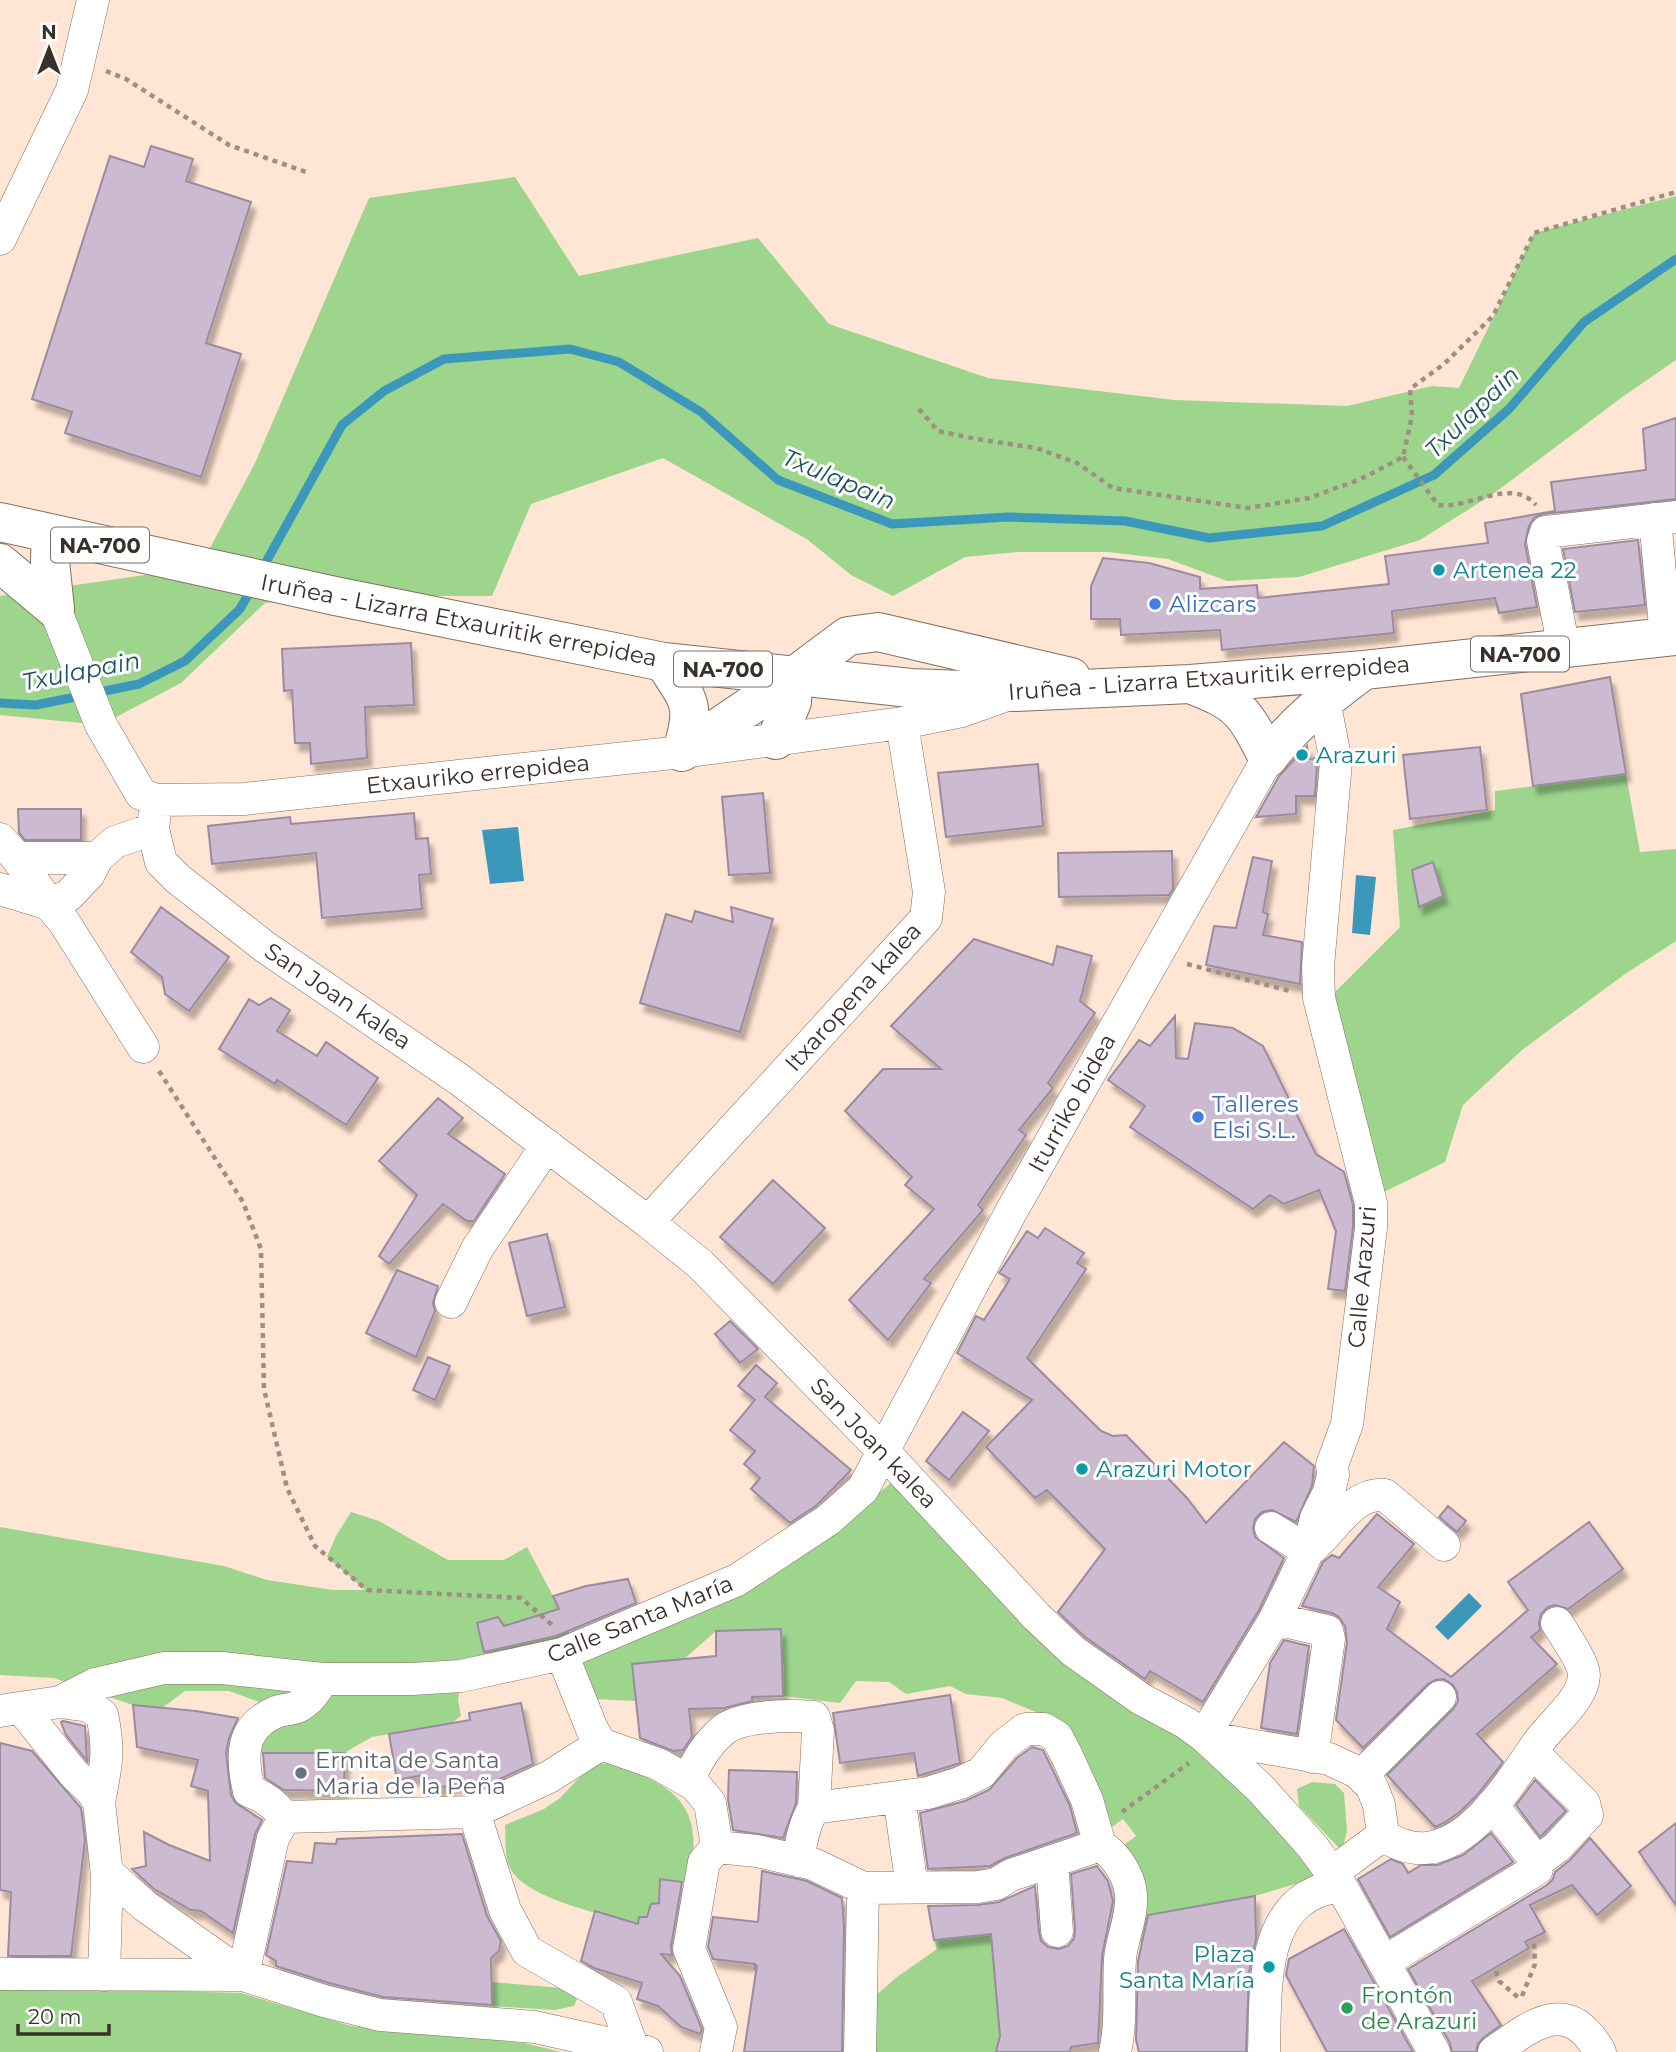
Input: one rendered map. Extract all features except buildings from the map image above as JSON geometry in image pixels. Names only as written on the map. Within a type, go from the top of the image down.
[{"type":"main road","name":"Iruñea - Lizarra Etxauritik errepidea","points":[[2,522],[335,597],[664,662],[911,688],[1016,692],[1190,684],[1364,670],[1671,636]]},
{"type":"main road","points":[[51,534],[50,561],[60,620]]},
{"type":"main road","points":[[0,563],[60,620]]},
{"type":"main road","points":[[682,752],[793,677],[848,636],[878,632],[1117,688]]},
{"type":"main road","points":[[664,662],[690,703],[690,726],[682,752]]},
{"type":"main road","points":[[1277,745],[1324,700],[1364,670]]},
{"type":"main road","points":[[776,740],[792,702],[793,677]]},
{"type":"main road","points":[[1272,677],[1284,699],[1289,721],[1277,745]]},
{"type":"main road","points":[[1190,684],[1220,695],[1240,709],[1277,745]]},
{"type":"street","points":[[0,239],[72,90],[93,0]]},
{"type":"street","points":[[1564,649],[1543,541],[1546,532],[1665,518],[1671,636]]},
{"type":"street","points":[[0,889],[49,904],[68,896],[89,874],[97,858],[115,842],[155,815],[100,725],[60,620]]},
{"type":"street","name":"Etxauriko errepidea","points":[[155,815],[175,801],[244,799],[682,752],[902,723],[962,711],[1016,692]]},
{"type":"street","name":"Calle Arazuri","points":[[1308,1551],[1316,1518],[1329,1492],[1332,1465],[1347,1424],[1371,1227],[1371,1203],[1319,998],[1318,966],[1336,762],[1329,712],[1324,700]]},
{"type":"street","name":"Itxaropena kalea","points":[[648,1222],[926,918],[929,892],[902,723]]},
{"type":"street","name":"Iturriko bidea","points":[[884,1452],[1012,1212],[1277,745]]},
{"type":"street","name":"San Joan kalea","points":[[155,815],[161,862],[178,879],[265,947],[460,1080],[700,1264],[884,1452],[1036,1616],[1073,1651],[1142,1699],[1186,1723],[1199,1747],[1260,1788],[1336,1879],[1434,2052]]},
{"type":"street","points":[[8,848],[97,858]]},
{"type":"street","points":[[8,848],[64,922],[144,1047]]},
{"type":"street","points":[[451,1302],[477,1249],[547,1145]]},
{"type":"street","name":"Calle Santa María","points":[[60,1702],[94,1684],[164,1668],[222,1668],[323,1679],[412,1679],[461,1676],[562,1654],[737,1580],[828,1520],[863,1489],[884,1452]]},
{"type":"street","points":[[1199,1747],[1275,1619],[1308,1551],[1323,1541],[1328,1531],[1360,1499],[1373,1494],[1385,1495],[1444,1545]]},
{"type":"street","points":[[1271,1528],[1308,1551]]},
{"type":"street","points":[[1275,1619],[1327,1631],[1329,1639],[1311,1757]]},
{"type":"street","points":[[1440,1698],[1361,1776],[1372,1787],[1383,1835],[1395,1843],[1426,1849],[1453,1841],[1509,1787],[1582,1687],[1584,1672],[1557,1623]]},
{"type":"street","points":[[562,1654],[592,1729],[601,1744],[658,1764],[688,1780],[695,1784],[710,1803],[717,1847],[704,1862],[689,1949],[721,2027],[716,2052]]},
{"type":"street","points":[[285,1817],[276,1806],[259,1794],[249,1791],[245,1742],[255,1724],[277,1712],[298,1707],[313,1695],[323,1679]]},
{"type":"street","name":"Calle Santa María","points":[[11,1710],[60,1702],[89,1706],[102,1715],[108,1740],[108,1758],[99,1802],[107,1872],[104,1975]]},
{"type":"street","name":"Calle Santa María","points":[[11,1710],[91,1790],[99,1802]]},
{"type":"street","points":[[688,1780],[698,1758],[723,1730],[739,1722],[793,1715],[814,1717],[818,1731],[814,1808],[801,1840],[798,1861]]},
{"type":"street","points":[[814,1808],[928,1793],[981,1773],[1004,1745],[1025,1729],[1044,1729],[1057,1737],[1087,1800],[1098,1838],[1123,1869],[1131,1895],[1120,1959],[1120,2007],[1115,2052]]},
{"type":"street","points":[[285,1817],[474,1812],[549,1777],[601,1744]]},
{"type":"street","name":"San Joan kalea","points":[[1199,1747],[1329,1759],[1361,1776]]},
{"type":"street","points":[[1384,1962],[1503,1889],[1535,1873],[1538,1862],[1557,1847],[1587,1815],[1584,1803],[1532,1752]]},
{"type":"street","points":[[899,1797],[912,1887]]},
{"type":"street","points":[[1492,1805],[1538,1862]]},
{"type":"street","points":[[474,1812],[505,1910],[527,1951],[616,2002],[640,2051]]},
{"type":"street","points":[[243,1975],[273,1838],[285,1817]]},
{"type":"street","points":[[1264,2052],[1267,1964],[1275,1938],[1288,1914],[1307,1896],[1336,1879],[1383,1835]]},
{"type":"street","points":[[717,1847],[813,1864],[863,1888],[978,1887],[996,1884],[1098,1838]]},
{"type":"street","points":[[1052,1861],[1057,1931]]},
{"type":"street","points":[[107,1872],[145,1906],[243,1975],[324,2001],[380,2015],[536,2027],[640,2051]]},
{"type":"street","points":[[860,2052],[863,1888]]},
{"type":"street","points":[[0,1974],[243,1975]]},
{"type":"street","points":[[1494,2052],[1525,2013],[1576,2025],[1593,2040],[1600,2052]]},
{"type":"path","points":[[79,61],[126,79],[229,145],[306,172]]},
{"type":"path","points":[[1546,532],[1535,503],[1523,495],[1493,494],[1450,507],[1438,505],[1403,457],[1412,416],[1410,389],[1444,363],[1493,316],[1534,233],[1676,192]]},
{"type":"path","points":[[919,409],[939,431],[1036,448],[1077,463],[1113,488],[1248,508],[1308,498],[1361,479],[1403,457]]},
{"type":"path","points":[[1155,956],[1319,998]]},
{"type":"path","points":[[144,1047],[243,1202],[261,1249],[264,1388],[287,1488],[315,1546],[367,1590],[521,1598],[553,1625],[562,1654]]},
{"type":"path","points":[[1098,1838],[1199,1747]]},
{"type":"path","points":[[1525,2013],[1535,1964],[1534,1941]]},
{"type":"path","points":[[1496,1971],[1499,1981],[1525,2013]]},
{"type":"green space","points":[[515,177],[579,276],[758,238],[829,324],[988,378],[1175,400],[1347,406],[1432,386],[1459,388],[1534,233],[1676,196],[1676,360],[1493,494],[1420,540],[1299,577],[1227,581],[1168,559],[1108,552],[1019,552],[965,557],[893,596],[851,575],[808,540],[663,458],[531,504],[492,596],[335,596],[265,603],[181,683],[101,725],[0,715],[0,596],[200,567],[255,463],[369,198]]},
{"type":"green space","points":[[1626,774],[1640,852],[1676,849],[1676,941],[1625,974],[1522,1050],[1463,1105],[1445,1162],[1380,1194],[1332,995],[1400,927],[1393,830],[1495,810],[1495,791]]},
{"type":"green space","points":[[892,1482],[1254,1800],[1316,1878],[1255,1896],[1163,1913],[1169,1937],[1129,1946],[1121,1847],[1136,1836],[1123,1819],[1108,1830],[1088,1763],[1069,1726],[1002,1698],[966,1694],[950,1686],[906,1694],[889,1682],[856,1681],[840,1703],[783,1696],[781,1629],[716,1631],[684,1659],[632,1664],[636,1701],[593,1699],[573,1659],[874,1497]]},
{"type":"green space","points":[[351,1512],[379,1521],[448,1560],[504,1560],[527,1547],[574,1644],[461,1676],[458,1700],[461,1716],[444,1729],[443,1725],[372,1737],[344,1753],[258,1753],[262,1703],[229,1691],[185,1691],[162,1708],[133,1705],[54,1678],[0,1675],[0,1527],[224,1566],[267,1580],[333,1590],[365,1590],[327,1557]]},
{"type":"green space","points":[[608,1763],[650,1779],[674,1795],[684,1806],[693,1835],[691,1884],[660,1879],[659,1903],[651,1904],[647,1917],[638,1924],[568,1904],[532,1889],[518,1879],[507,1858],[505,1825],[544,1809],[560,1798],[591,1765]]},
{"type":"green space","points":[[1312,1782],[1335,1784],[1344,1793],[1347,1831],[1342,1851],[1299,1806],[1297,1789]]},
{"type":"green space","points":[[991,1934],[1000,2036],[996,2052],[872,2052],[874,1997],[937,1949],[934,1940]]},
{"type":"green space","points":[[491,1982],[574,1989],[578,1996],[574,2006],[555,2010],[492,2006]]},
{"type":"green space","points":[[0,1990],[241,1993],[351,2026],[524,2043],[561,2052],[0,2052]]},
{"type":"water","points":[[518,827],[524,881],[490,884],[482,830]]},
{"type":"water","points":[[1356,875],[1376,877],[1370,935],[1352,933]]},
{"type":"water","points":[[1469,1593],[1482,1606],[1448,1640],[1435,1627]]},
{"type":"waterway","name":"Txulapain","points":[[261,571],[342,425],[384,391],[444,359],[570,349],[619,362],[701,412],[778,480],[892,524],[1008,517],[1125,521],[1209,538],[1322,526],[1434,475],[1509,409],[1584,322],[1676,259]]},
{"type":"waterway","name":"Txulapain","points":[[0,703],[36,705],[139,684],[185,661],[240,609],[253,586]]},
{"type":"place","name":"Artenea 22","points":[[1439,570]]},
{"type":"place","name":"Alizcars","points":[[1155,604]]},
{"type":"place","name":"Arazuri","points":[[1302,755]]},
{"type":"place","name":"Talleres Elsi S.L.","points":[[1198,1117]]},
{"type":"place","name":"Arazuri Motor","points":[[1082,1469]]},
{"type":"place","name":"Ermita de Santa Maria de la Peña","points":[[301,1773]]},
{"type":"place","name":"Plaza Santa María","points":[[1269,1967]]},
{"type":"place","name":"Frontón de Arazuri","points":[[1347,2008]]}]
